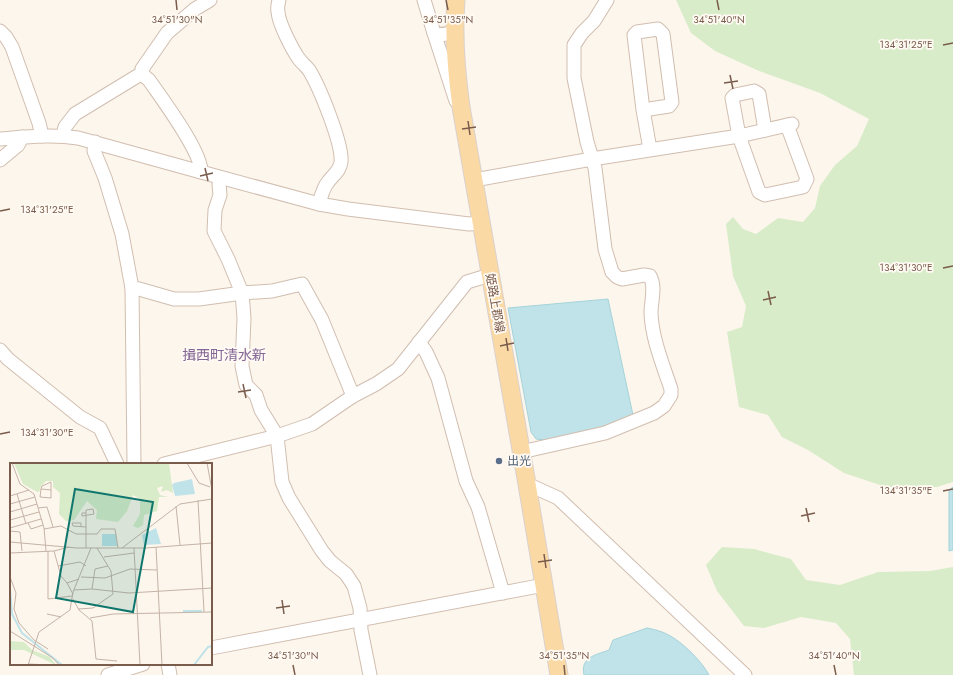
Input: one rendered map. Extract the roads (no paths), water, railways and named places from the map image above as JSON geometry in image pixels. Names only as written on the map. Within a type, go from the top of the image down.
[{"type":"main road","name":"姫路上郡線","points":[[456,0],[454,32],[461,107],[559,675]]},
{"type":"street","points":[[201,172],[201,166],[185,132],[149,80],[143,75],[142,69],[167,34],[189,14],[210,0]]},
{"type":"street","points":[[278,0],[278,12],[281,26],[299,58],[309,69],[314,78],[333,125],[340,150],[341,162],[339,170],[328,182],[321,193],[319,204]]},
{"type":"street","points":[[424,0],[454,100],[461,107]]},
{"type":"street","points":[[521,452],[605,433],[654,413],[664,406],[671,395],[671,389],[652,324],[651,313],[653,281],[650,276],[644,275],[622,279],[617,277],[612,272],[605,249],[595,168],[587,142],[574,78],[574,45],[582,33],[594,21],[607,0]]},
{"type":"street","points":[[643,110],[669,106],[672,102],[663,34],[658,29],[637,32],[634,35],[643,110],[650,149]]},
{"type":"street","points":[[0,31],[12,47],[39,123],[42,136]]},
{"type":"street","points":[[434,33],[445,35],[454,32]]},
{"type":"street","points":[[63,136],[65,127],[75,114],[139,75],[143,75]]},
{"type":"street","points":[[474,180],[650,149],[739,136],[765,130],[789,124],[807,179],[803,187],[765,195],[759,192],[739,136],[732,98],[735,95],[754,91],[759,94],[765,130]]},
{"type":"street","points":[[0,139],[42,136],[78,138],[319,204],[468,224],[481,224]]},
{"type":"street","points":[[0,160],[18,145],[22,137]]},
{"type":"street","points":[[95,142],[94,151],[105,178],[122,234],[132,288],[134,463]]},
{"type":"street","points":[[220,178],[220,195],[215,210],[214,231],[228,259],[242,293],[244,318],[242,366],[246,385],[256,395],[261,410],[277,436],[282,482],[289,498],[322,551],[330,561],[346,574],[354,586],[360,608],[361,630],[370,675]]},
{"type":"street","points":[[168,463],[277,436],[312,424],[353,396],[376,384],[398,369],[467,282],[490,274]]},
{"type":"street","points":[[132,288],[174,299],[199,299],[242,293],[272,291],[302,284],[322,320],[353,396]]},
{"type":"street","points":[[419,342],[426,352],[438,378],[466,481],[478,507],[503,593]]},
{"type":"street","points":[[0,350],[8,359],[80,417],[100,428],[118,463]]},
{"type":"street","points":[[527,484],[558,498],[745,675]]},
{"type":"street","points":[[212,648],[544,585]]},
{"type":"street","points":[[108,675],[140,665]]},
{"type":"street","points":[[168,665],[170,675]]},
{"type":"water","points":[[608,299],[633,415],[602,428],[545,440],[536,439],[531,432],[508,308]]},
{"type":"water","points":[[953,487],[953,550],[949,551],[949,490]]},
{"type":"water","points":[[647,628],[669,635],[682,644],[695,656],[709,675],[584,675],[584,664],[587,660],[594,655],[609,650],[613,640]]},
{"type":"place","name":"出光","points":[[499,461]]},
{"type":"district","name":"揖西町清水新","points":[[224,355]]}]
